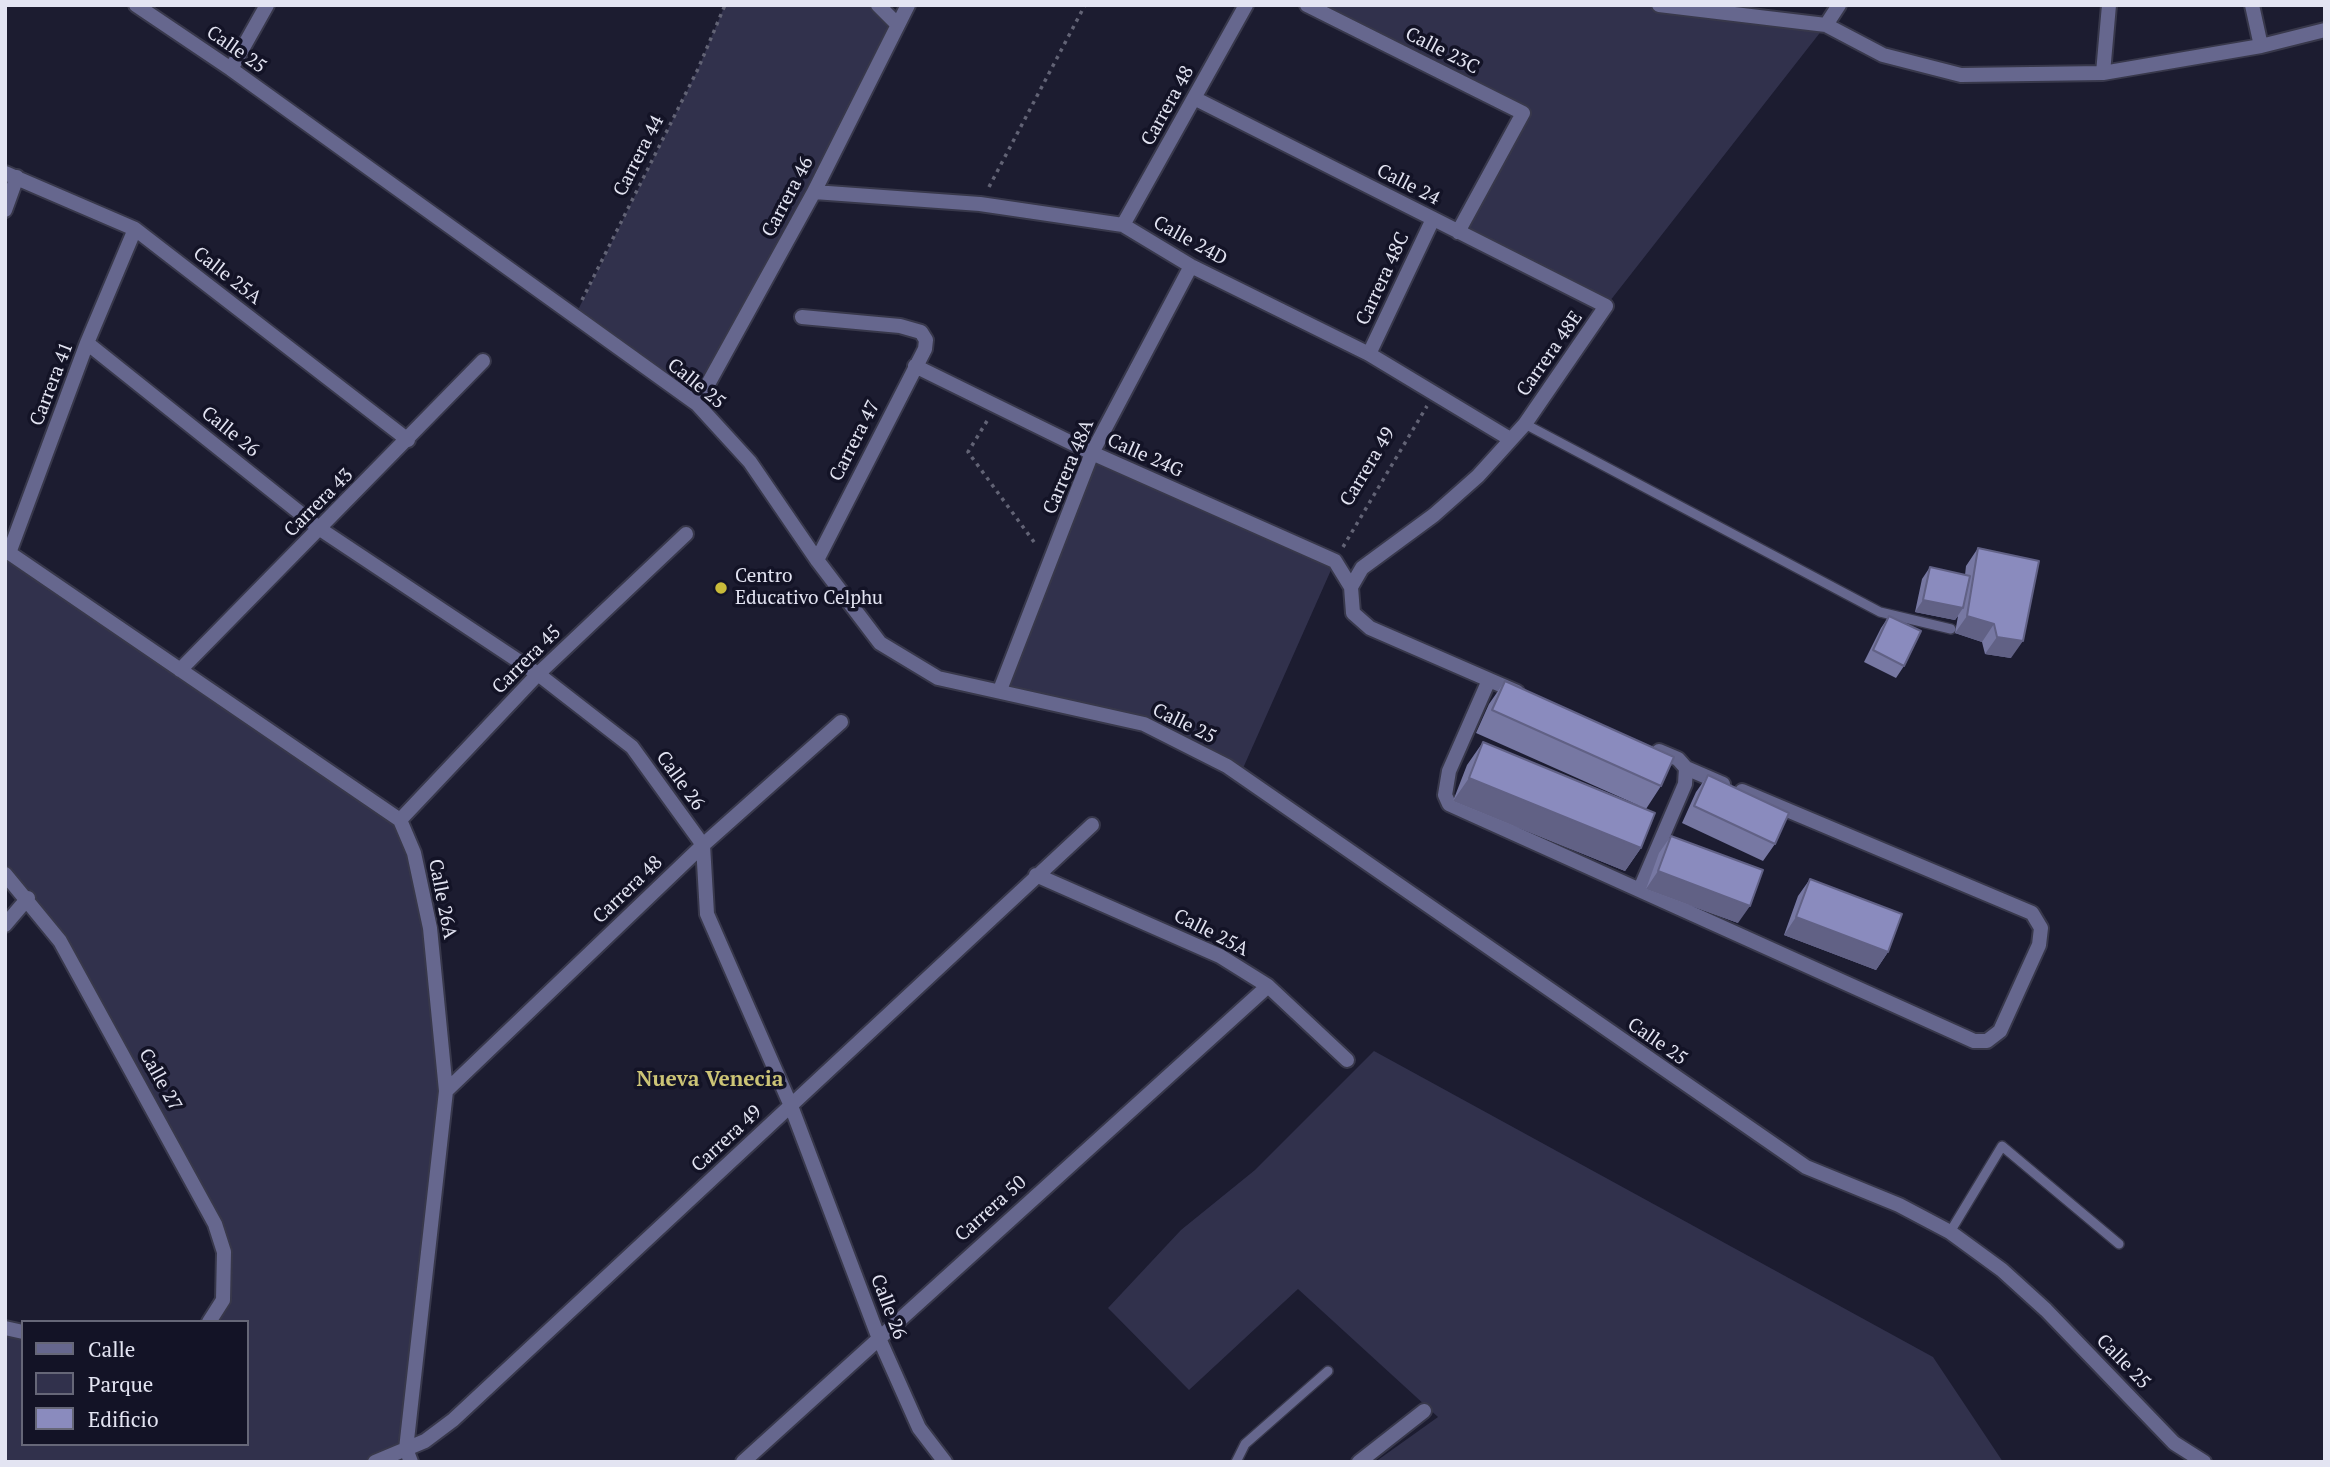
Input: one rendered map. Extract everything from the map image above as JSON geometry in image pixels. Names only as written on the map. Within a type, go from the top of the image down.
[{"type":"street","name":"Calle 25","points":[[136,5],[232,69],[574,318],[697,404],[750,462],[817,560],[880,643],[939,678],[1144,724],[1227,766],[1806,1167],[1899,1205],[1951,1232],[2002,1270],[2046,1310],[2174,1443],[2204,1462]]},
{"type":"street","points":[[232,69],[267,5]]},
{"type":"street","points":[[878,5],[897,24]]},
{"type":"street","name":"Carrera 46","points":[[697,404],[814,192],[908,5]]},
{"type":"street","name":"Carrera 48","points":[[1123,225],[1246,5]]},
{"type":"street","name":"Calle 23C","points":[[1307,5],[1523,113],[1458,232]]},
{"type":"street","points":[[1659,5],[1826,25],[1882,55],[1961,75],[2103,73],[2261,46],[2325,30]]},
{"type":"street","points":[[1826,25],[1839,5]]},
{"type":"street","points":[[2103,73],[2109,5]]},
{"type":"street","points":[[2252,5],[2261,46]]},
{"type":"street","name":"Calle 24","points":[[1194,98],[1606,306]]},
{"type":"street","points":[[5,210],[11,175]]},
{"type":"street","name":"Calle 25A","points":[[11,175],[135,229],[408,440]]},
{"type":"street","name":"Calle 24D","points":[[814,192],[980,204],[1123,225],[1191,266],[1369,354],[1510,439]]},
{"type":"street","name":"Carrera 48C","points":[[1369,354],[1433,219]]},
{"type":"street","name":"Carrera 41","points":[[7,552],[135,229]]},
{"type":"street","name":"Carrera 48A","points":[[1000,690],[1051,565],[1092,453],[1191,266]]},
{"type":"street","name":"Carrera 48E","points":[[1351,587],[1362,568],[1434,515],[1478,476],[1525,424],[1606,306]]},
{"type":"street","name":"Carrera 47","points":[[802,317],[900,326],[921,332],[926,340],[925,349],[817,560]]},
{"type":"street","name":"Calle 26","points":[[88,343],[320,529],[538,674],[632,747],[703,845],[707,914],[791,1106],[878,1336],[919,1428],[945,1462]]},
{"type":"street","name":"Carrera 43","points":[[180,670],[484,361]]},
{"type":"street","name":"Calle 24G","points":[[915,366],[1092,453],[1335,561]]},
{"type":"street","name":"Carrera 45","points":[[401,820],[538,674],[686,534]]},
{"type":"street","points":[[7,552],[401,820]]},
{"type":"street","points":[[1335,561],[1351,587],[1349,600],[1353,613],[1370,628],[1527,696]]},
{"type":"street","points":[[1489,680],[1449,771],[1445,795],[1449,804],[1460,812],[1640,889],[1974,1041],[1987,1041],[2000,1031],[2039,945],[2041,928],[2032,913],[1686,768],[1678,759],[1641,743]]},
{"type":"street","name":"Carrera 48","points":[[446,1091],[703,845],[841,722]]},
{"type":"street","points":[[1640,889],[1676,809],[1685,784],[1686,768]]},
{"type":"street","name":"Calle 26A","points":[[401,820],[414,853],[429,928],[446,1091],[409,1455]]},
{"type":"street","name":"Carrera 49","points":[[375,1462],[409,1455],[453,1420],[1092,825]]},
{"type":"street","name":"Calle 27","points":[[5,874],[28,898],[60,941],[215,1224],[224,1252],[223,1300],[210,1320]]},
{"type":"street","name":"Calle 25A","points":[[1036,875],[1220,956],[1268,986],[1347,1060]]},
{"type":"street","points":[[5,925],[28,898]]},
{"type":"street","name":"Carrera 50","points":[[743,1462],[878,1336],[1268,986]]},
{"type":"street","points":[[1359,1462],[1424,1411]]},
{"type":"lane","points":[[1525,424],[1880,612],[1951,629]]},
{"type":"lane","points":[[1951,1232],[2002,1146],[2119,1244]]},
{"type":"lane","points":[[1236,1462],[1245,1444],[1328,1371]]},
{"type":"path","name":"Carrera 44","points":[[574,318],[698,69],[725,5]]},
{"type":"path","points":[[980,204],[1085,5]]},
{"type":"path","name":"Carrera 49","points":[[1335,561],[1435,392]]},
{"type":"path","points":[[996,407],[968,452],[1051,565]]},
{"type":"green space","points":[[725,5],[878,5],[897,24],[697,404],[574,318],[698,69]]},
{"type":"green space","points":[[1307,5],[1661,5],[1826,25],[1606,306],[1458,232],[1523,114]]},
{"type":"green space","points":[[1092,453],[1335,561],[1240,775],[1144,724],[1000,690]]},
{"type":"green space","points":[[5,550],[400,820],[430,928],[446,1091],[406,1449],[375,1462],[5,1462],[5,1328],[21,1332],[21,1446],[248,1446],[248,1320],[210,1320],[223,1300],[224,1252],[60,941],[5,876]]},
{"type":"green space","points":[[1374,1051],[1933,1357],[2003,1462],[1375,1462],[1438,1417],[1298,1289],[1189,1390],[1108,1308],[1181,1230],[1255,1170]]},
{"type":"building","points":[[1978,548],[2039,561],[2023,641],[1997,637],[1994,624],[1967,616]]},
{"type":"building","points":[[1930,567],[1970,576],[1963,608],[1923,600]]},
{"type":"building","points":[[1889,616],[1921,631],[1904,666],[1873,650]]},
{"type":"building","points":[[1505,681],[1674,757],[1661,786],[1492,710]]},
{"type":"building","points":[[1483,742],[1655,813],[1641,848],[1469,778]]},
{"type":"building","points":[[1708,775],[1789,813],[1775,844],[1694,806]]},
{"type":"building","points":[[1671,836],[1763,870],[1750,906],[1658,871]]},
{"type":"building","points":[[1810,879],[1902,914],[1888,952],[1796,917]]},
{"type":"place","name":"Centro Educativo Celphu","points":[[721,588]]},
{"type":"district","name":"Nueva Venecia","points":[[710,1080]]}]
